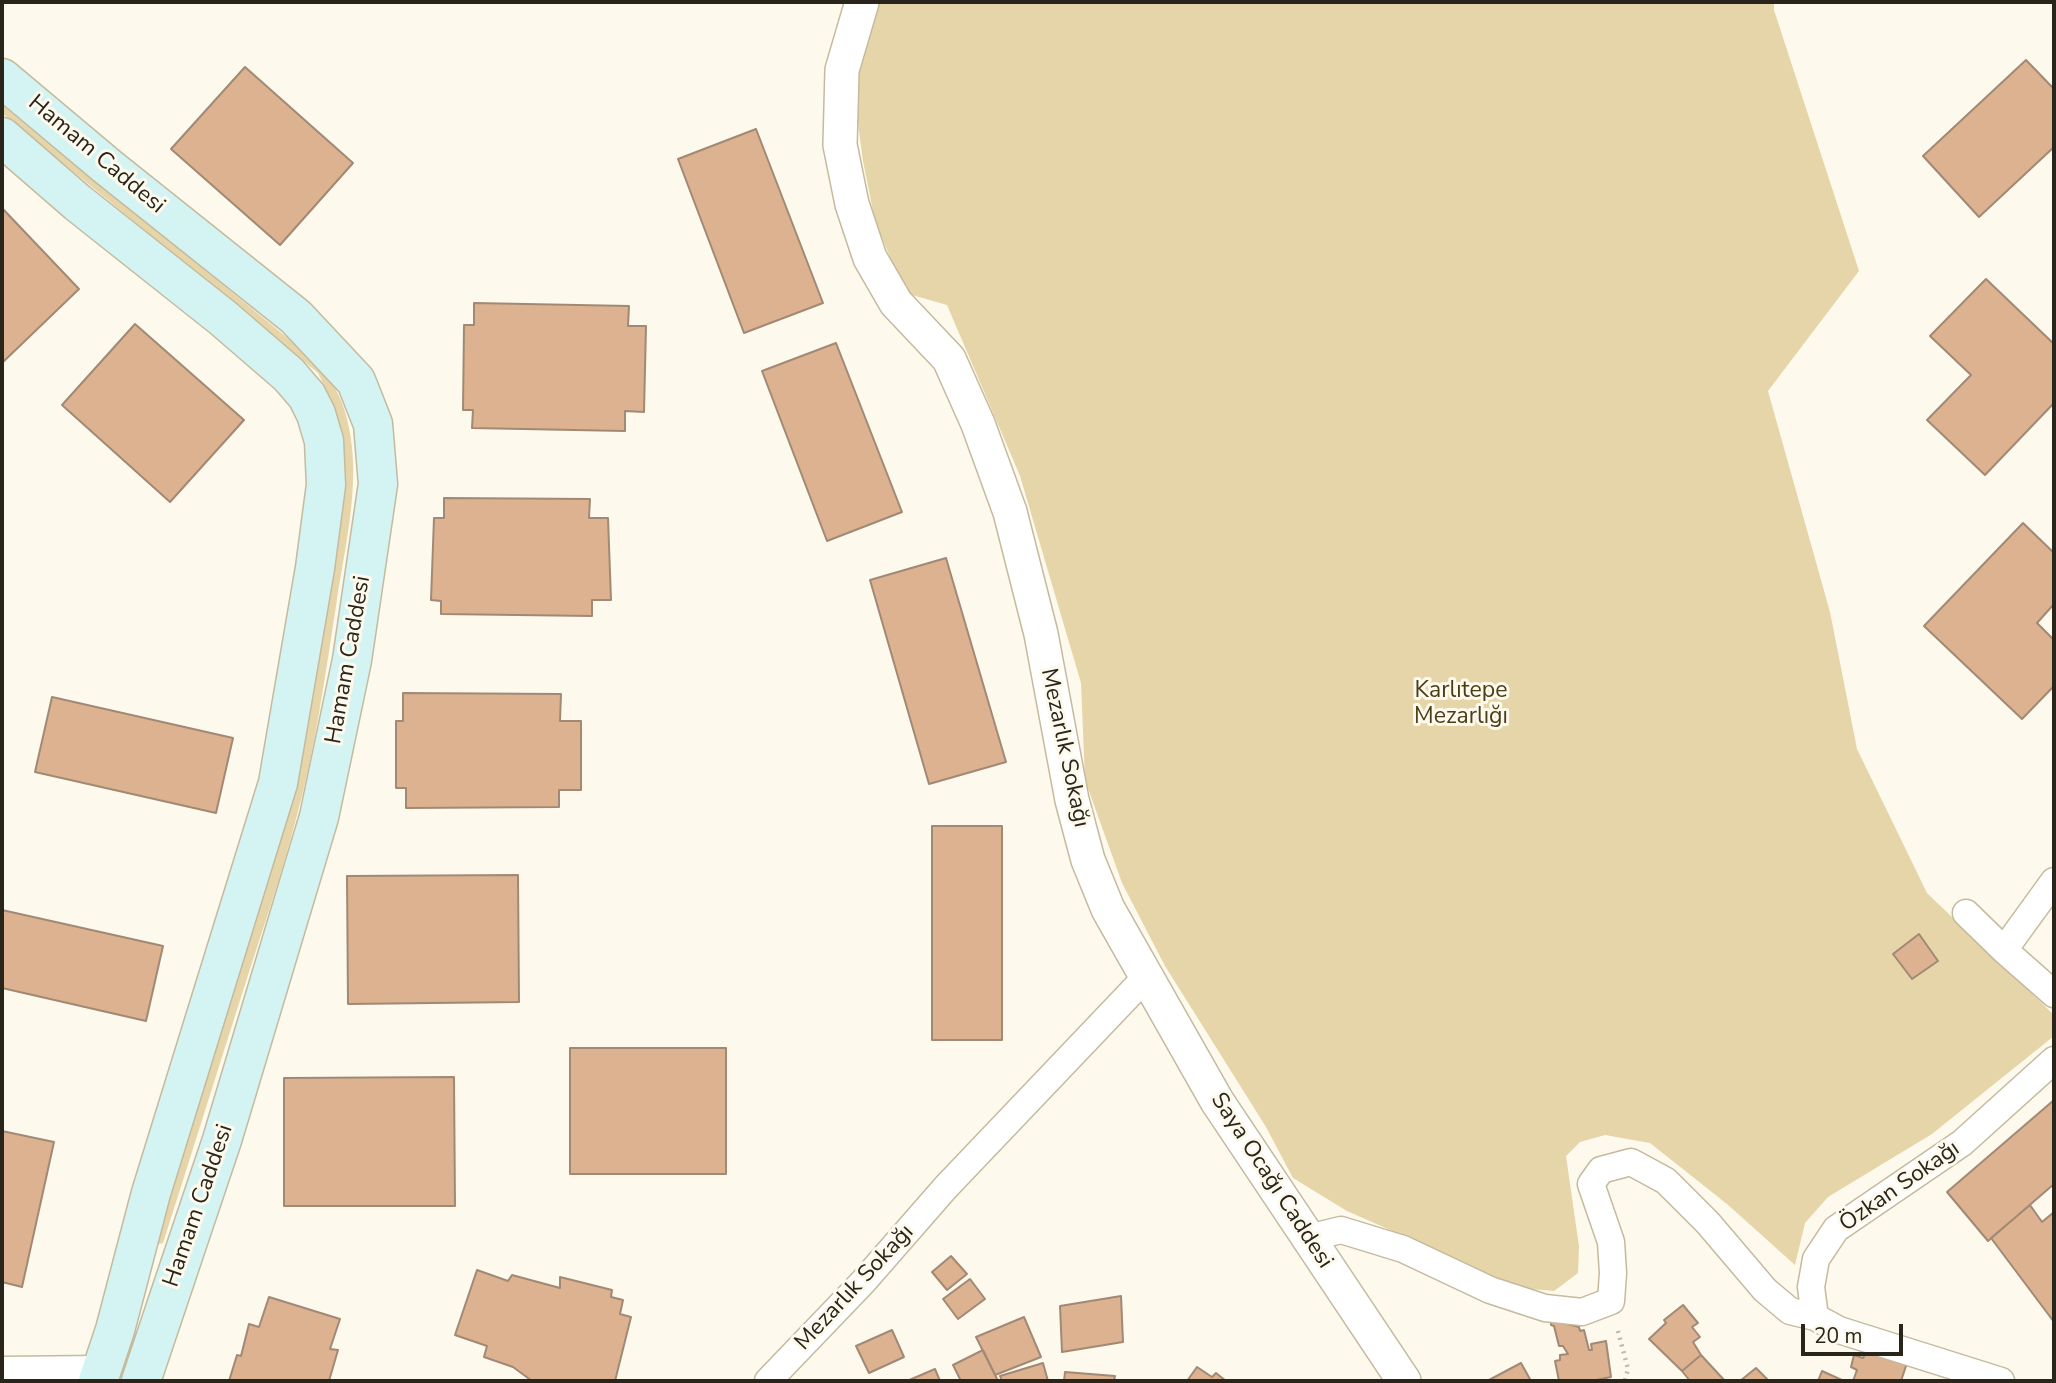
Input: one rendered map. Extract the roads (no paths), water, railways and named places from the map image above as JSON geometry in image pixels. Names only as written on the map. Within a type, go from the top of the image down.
[{"type":"main road","name":"Hamam Caddesi","points":[[2,78],[296,317],[356,381],[373,424],[378,484],[352,660],[319,817],[222,1140],[141,1380]]},
{"type":"main road","name":"Hamam Caddesi","points":[[2,137],[78,203],[223,318],[289,375],[307,396],[324,441],[326,485],[315,568],[278,783],[151,1193],[100,1375]]},
{"type":"main road","points":[[132,1267],[175,1276]]},
{"type":"main road","points":[[100,1375],[141,1380]]},
{"type":"street","name":"Mezarlık Sokağı","points":[[768,1381],[863,1282],[946,1187],[1147,976],[1108,909],[1088,859],[1072,800],[1041,634],[1010,512],[978,424],[950,359],[896,303],[870,258],[852,204],[839,145],[842,70],[862,2]]},
{"type":"street","points":[[2004,950],[2054,881]]},
{"type":"street","points":[[1966,913],[2054,994]]},
{"type":"street","name":"Saya Ocağı Caddesi","points":[[1147,976],[1217,1101],[1404,1381]]},
{"type":"street","name":"Özkan Sokağı","points":[[1815,1317],[1811,1287],[1816,1259],[1836,1229],[1962,1143],[2054,1060]]},
{"type":"street","points":[[1308,1238],[1340,1230],[1403,1249],[1490,1290],[1545,1308],[1582,1312],[1611,1301],[1613,1273],[1611,1242],[1591,1184],[1601,1170],[1631,1162],[1666,1181],[1708,1223],[1765,1290],[1790,1311],[1815,1317],[1839,1329],[2001,1381]]},
{"type":"street","points":[[2,1370],[100,1375]]},
{"type":"park label","name":"Karlıtepe Mezarlığı","points":[[1461,704]]}]
